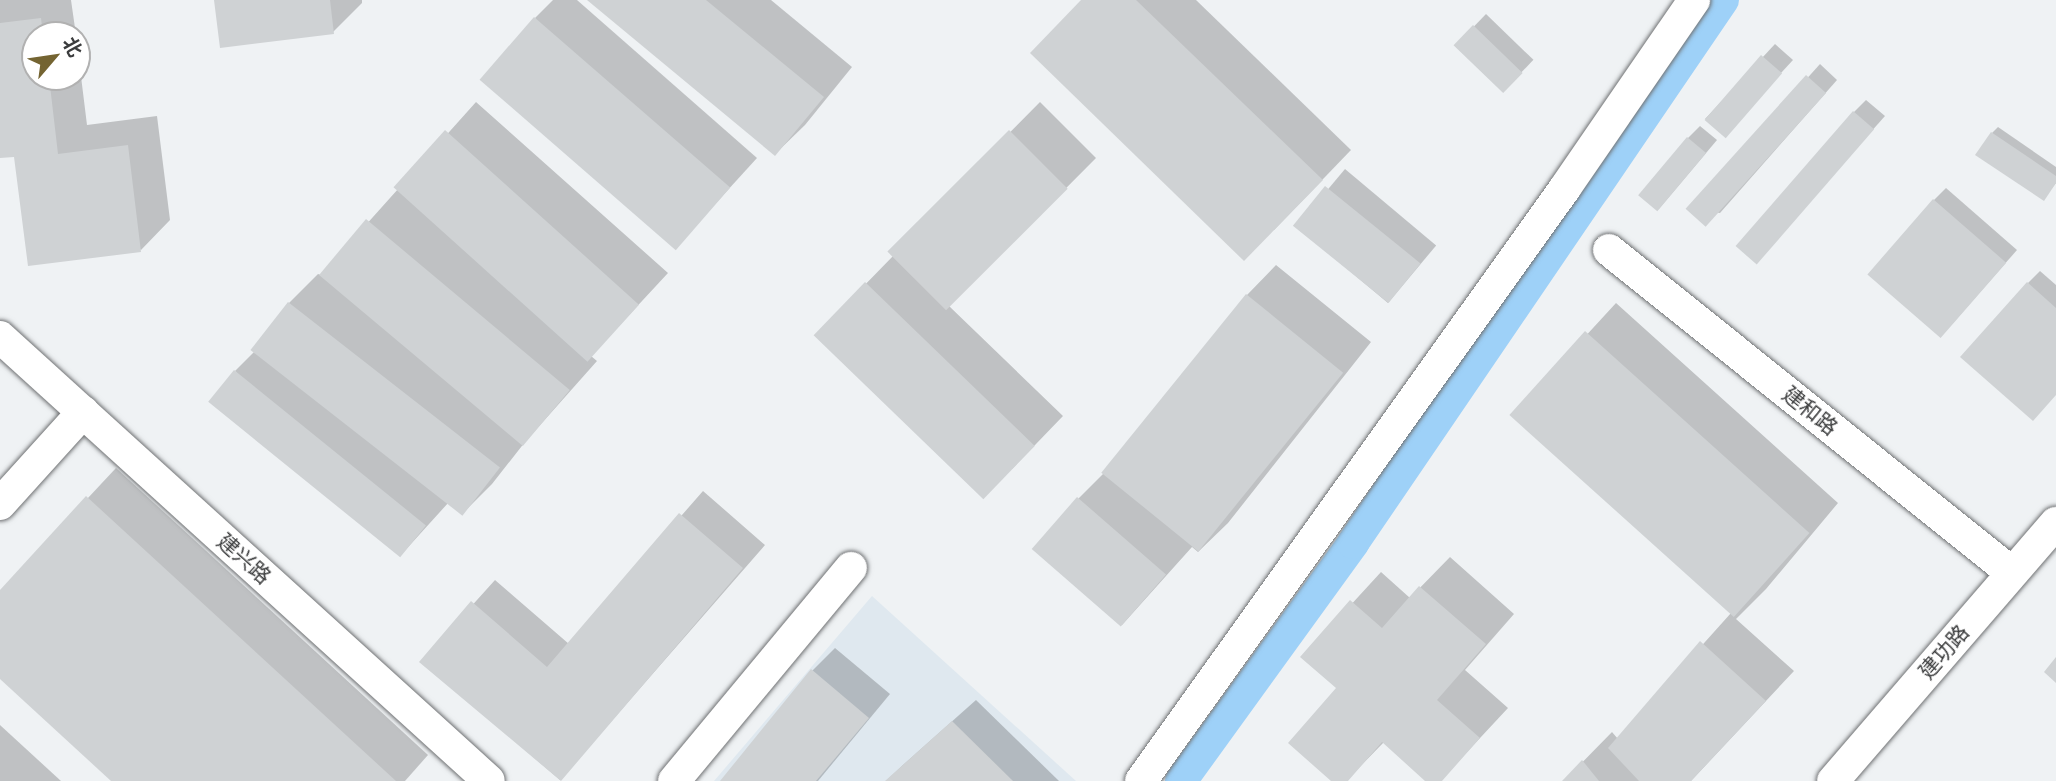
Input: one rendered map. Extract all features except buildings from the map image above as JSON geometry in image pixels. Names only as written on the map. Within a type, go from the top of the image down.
[{"type":"street","points":[[1140,781],[1535,229],[1694,0]]},
{"type":"street","name":"建和路","points":[[1609,250],[2012,573]]},
{"type":"street","name":"建兴路","points":[[0,337],[489,781]]},
{"type":"street","points":[[0,504],[83,412]]},
{"type":"street","name":"建功路","points":[[1833,781],[2056,523]]},
{"type":"street","points":[[674,781],[851,568]]},
{"type":"shaded area","points":[[872,596],[1076,781],[714,781]]},
{"type":"waterway","points":[[1181,781],[1353,543],[1723,0]]}]
